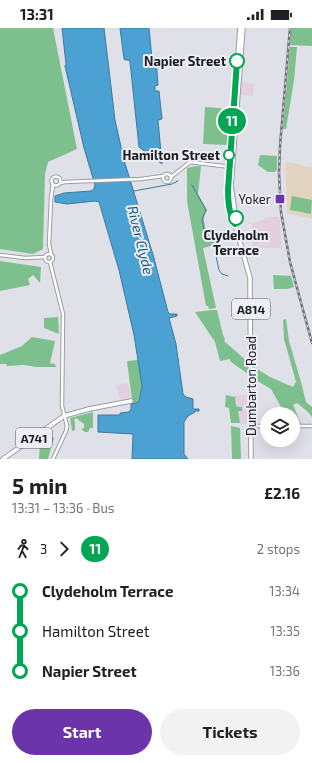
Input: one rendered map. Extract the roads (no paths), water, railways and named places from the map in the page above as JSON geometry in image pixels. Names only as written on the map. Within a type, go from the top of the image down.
[{"type":"main road","name":"A814","points":[[235,224],[236,218],[231,190],[230,167],[240,28]]},
{"type":"main road","name":"A814","points":[[240,42],[243,28]]},
{"type":"main road","name":"Dumbarton Road","points":[[230,167],[228,194],[232,220],[235,224],[250,278],[251,459]]},
{"type":"main road","name":"A741","points":[[3,459],[64,416],[89,409],[131,401]]},
{"type":"street","points":[[53,184],[65,182],[157,178],[163,178],[168,182],[170,180],[170,176],[190,162],[230,167]]},
{"type":"street","points":[[163,178],[166,174],[170,176]]},
{"type":"street","points":[[45,258],[49,248],[50,206],[53,190],[53,178],[57,177],[59,183]]},
{"type":"street","points":[[53,190],[59,183]]},
{"type":"street","points":[[49,248],[53,258],[50,262],[63,314],[61,394],[62,406],[67,426],[53,459]]},
{"type":"street","points":[[0,255],[25,258],[45,258],[46,261],[50,262]]},
{"type":"street","points":[[251,426],[260,426]]},
{"type":"street","points":[[300,426],[312,426]]},
{"type":"water","name":"River Clyde","points":[[62,28],[104,28],[115,120],[124,160],[154,258],[168,312],[170,314],[177,314],[177,316],[169,318],[176,344],[183,394],[186,397],[193,399],[193,409],[199,409],[199,411],[195,411],[188,416],[184,422],[184,454],[188,459],[132,459],[133,434],[98,432],[98,415],[120,415],[120,413],[129,412],[131,409],[131,404],[139,401],[142,386],[134,335],[119,270],[99,202],[95,201],[67,204],[55,202],[55,196],[64,193],[91,191],[94,189],[95,185],[84,148],[65,66]]},
{"type":"water","points":[[120,28],[149,28],[152,59],[156,59],[158,85],[155,86],[155,91],[159,91],[162,119],[158,120],[162,164],[139,147],[130,62],[129,60],[124,59]]},
{"type":"waterway","points":[[134,191],[172,184],[178,181]]},
{"type":"waterway","points":[[192,185],[206,210],[202,220],[205,234],[213,242],[219,270],[222,274],[228,276]]},
{"type":"railway","points":[[290,28],[280,146],[279,173],[281,212],[290,262],[312,343]]},
{"type":"place","name":"Napier Street","points":[[237,61]]},
{"type":"place","name":"Hamilton Street","points":[[229,155]]},
{"type":"place","name":"Yoker","points":[[280,199]]},
{"type":"place","name":"Clydeholm Terrace","points":[[236,218]]}]
